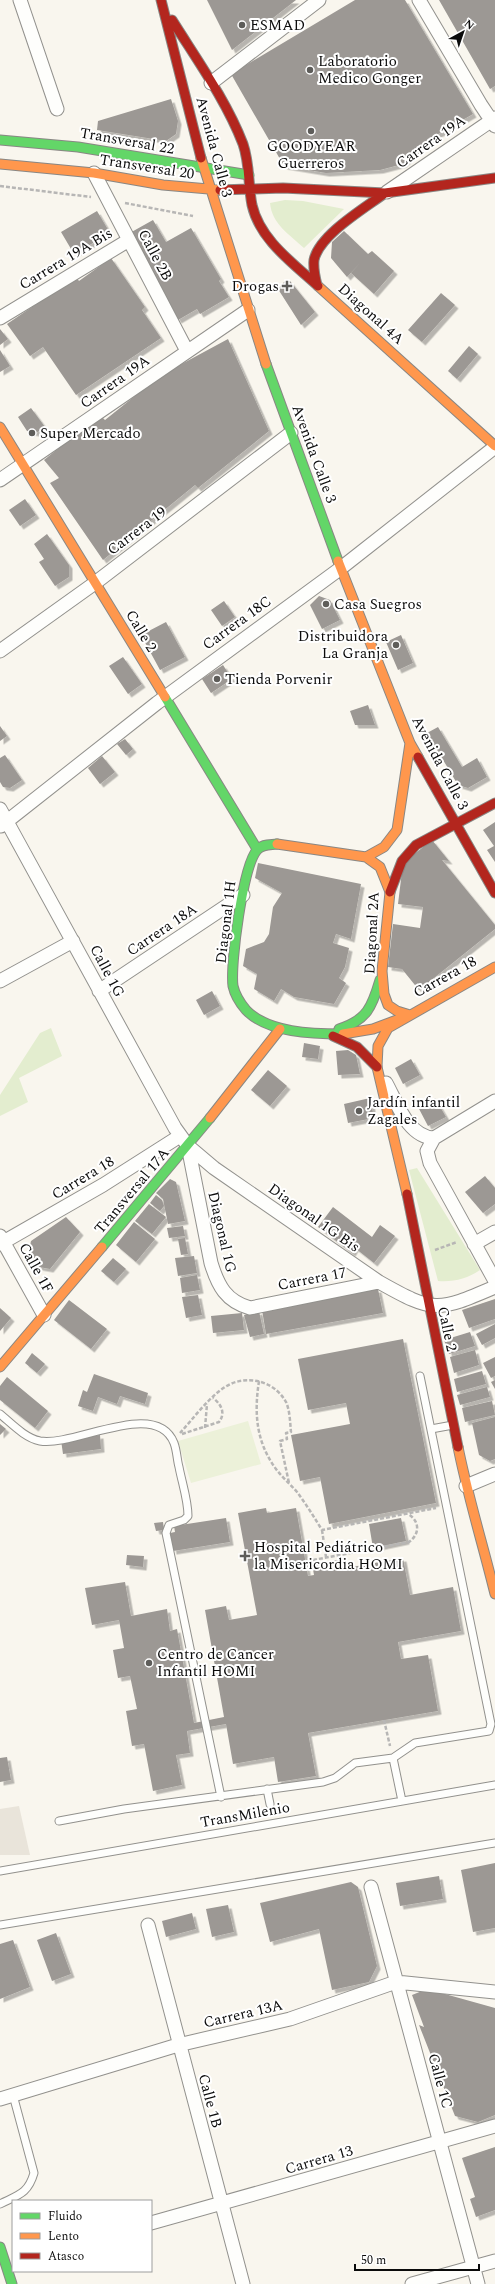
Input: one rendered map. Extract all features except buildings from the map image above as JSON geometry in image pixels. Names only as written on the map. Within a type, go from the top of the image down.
[{"type":"street","points":[[20,0],[57,109]]},
{"type":"street","points":[[211,83],[319,0]]},
{"type":"street","points":[[419,0],[494,121]]},
{"type":"street","name":"Avenida Calle 3","points":[[162,2],[211,83],[236,130],[245,152],[250,189]]},
{"type":"street","name":"Avenida Calle 3","points":[[162,2],[204,168],[248,310],[340,568],[410,743],[495,893]]},
{"type":"street","name":"Carrera 19A","points":[[386,193],[494,121]]},
{"type":"street","name":"Transversal 22","points":[[0,140],[78,147],[248,175]]},
{"type":"street","name":"Transversal 20","points":[[0,164],[94,173],[163,185],[211,190],[283,188],[386,193]]},
{"type":"street","name":"Calle 2B","points":[[94,173],[187,351]]},
{"type":"street","points":[[317,285],[314,258],[319,248],[332,234],[386,193],[495,178]]},
{"type":"street","name":"Diagonal 4A","points":[[250,189],[255,216],[276,248],[495,447]]},
{"type":"street","name":"Carrera 19A Bis","points":[[0,318],[129,240]]},
{"type":"street","name":"Carrera 19A","points":[[0,480],[248,310]]},
{"type":"street","name":"Calle 2","points":[[0,427],[258,849]]},
{"type":"street","name":"Carrera 19","points":[[0,651],[95,583],[291,433]]},
{"type":"street","name":"Carrera 18C","points":[[4,825],[164,697],[340,568],[495,447]]},
{"type":"street","points":[[258,849],[265,845],[277,844],[366,856],[381,851],[394,837],[397,830],[410,743]]},
{"type":"street","points":[[390,892],[397,872],[407,854],[428,837],[457,824],[495,803]]},
{"type":"street","name":"Calle 1G","points":[[0,809],[4,825],[73,940],[99,991],[184,1141]]},
{"type":"street","name":"Diagonal 1H","points":[[238,1001],[232,986],[243,895],[247,869],[258,849]]},
{"type":"street","name":"Diagonal 2A","points":[[366,856],[380,867],[390,892],[382,972],[385,1000],[398,1011],[410,1015]]},
{"type":"street","name":"Carrera 18A","points":[[99,991],[243,895]]},
{"type":"street","points":[[0,981],[73,940]]},
{"type":"street","name":"Carrera 18","points":[[377,1067],[378,1049],[384,1033],[410,1015],[495,967]]},
{"type":"street","name":"Carrera 18","points":[[324,1033],[349,1026],[365,1016],[374,1001],[382,972]]},
{"type":"street","name":"Carrera 18","points":[[238,1001],[257,1018],[280,1028],[324,1033],[349,1034],[363,1031],[410,1015]]},
{"type":"street","name":"Transversal 17A","points":[[0,1367],[44,1315],[184,1141],[280,1028]]},
{"type":"street","name":"Carrera 18","points":[[324,1033],[340,1038],[357,1047],[377,1067]]},
{"type":"street","points":[[377,1067],[413,1130],[420,1136],[434,1138]]},
{"type":"street","name":"Calle 2","points":[[377,1067],[400,1159],[428,1306],[466,1486],[479,1527],[493,1580],[495,1594]]},
{"type":"street","points":[[495,1101],[434,1138],[429,1144],[427,1157],[495,1281]]},
{"type":"street","name":"Carrera 18","points":[[1,1241],[184,1141]]},
{"type":"street","name":"Diagonal 1G Bis","points":[[184,1141],[214,1168],[379,1282],[407,1298],[428,1306]]},
{"type":"street","name":"Diagonal 1G","points":[[184,1141],[216,1281],[222,1292],[231,1300],[250,1308]]},
{"type":"street","points":[[472,1240],[495,1232]]},
{"type":"street","name":"Calle 1F","points":[[1,1241],[44,1315]]},
{"type":"street","name":"Carrera 17","points":[[250,1308],[379,1282]]},
{"type":"street","points":[[428,1306],[453,1305],[495,1288]]},
{"type":"street","points":[[466,1486],[495,1474]]},
{"type":"street","name":"Calle 1C","points":[[371,1887],[478,2284]]},
{"type":"street","name":"Calle 1B","points":[[148,1925],[178,2045],[243,2284]]},
{"type":"street","name":"Carrera 13A","points":[[0,2099],[178,2045],[290,2019],[396,1982],[495,1992]]},
{"type":"street","name":"Carrera 13","points":[[152,2223],[495,2126]]},
{"type":"street","points":[[0,2247],[12,2284]]},
{"type":"street","points":[[412,2284],[495,2262]]},
{"type":"lane","points":[[60,1821],[117,1810],[221,1797],[330,1780],[355,1763],[392,1758],[416,1743],[486,1732],[491,1728],[420,1376]]},
{"type":"lane","points":[[0,1414],[26,1435],[38,1441],[58,1441],[140,1423],[154,1425],[163,1430],[174,1443],[188,1516],[184,1520],[169,1525],[166,1532],[221,1797]]},
{"type":"lane","points":[[431,1429],[453,1425]]},
{"type":"lane","points":[[392,1758],[402,1801]]},
{"type":"lane","name":"TransMilenio","points":[[0,1871],[495,1785]]},
{"type":"lane","points":[[267,1789],[270,1804]]},
{"type":"lane","points":[[0,1925],[495,1843]]},
{"type":"lane","points":[[0,2204],[31,2186],[34,2174],[13,2095]]},
{"type":"path","points":[[418,1256],[472,1240]]},
{"type":"path","points":[[213,1398],[221,1407],[222,1417],[216,1424],[177,1435],[213,1398],[231,1384],[249,1380],[259,1381],[280,1395],[289,1410],[291,1432],[286,1433],[287,1439],[280,1441],[289,1483]]},
{"type":"path","points":[[259,1381],[256,1410],[261,1440],[269,1459],[289,1483],[322,1530],[326,1558]]},
{"type":"path","points":[[205,1428],[207,1404]]},
{"type":"path","points":[[322,1530],[447,1506]]},
{"type":"path","points":[[313,1560],[409,1542],[416,1536],[417,1524],[414,1517],[408,1514]]},
{"type":"path","points":[[384,1720],[392,1758]]},
{"type":"green space","points":[[285,200],[303,201],[344,209],[304,248],[282,228],[271,210],[270,203]]},
{"type":"green space","points":[[51,1028],[62,1056],[19,1078],[28,1102],[0,1116],[0,1095],[40,1033]]},
{"type":"green space","points":[[417,1168],[480,1270],[470,1276],[449,1281],[438,1281],[409,1170]]},
{"type":"green space","points":[[248,1421],[261,1464],[191,1483],[178,1441]]},
{"type":"shaded area","points":[[19,1806],[30,1855],[0,1855],[0,1809]]},
{"type":"traffic: fast","points":[[0,140],[78,147],[249,175]]},
{"type":"traffic: fast","points":[[266,364],[338,561]]},
{"type":"traffic: fast","points":[[165,697],[257,849]]},
{"type":"traffic: fast","points":[[277,844],[264,846],[257,850],[247,875],[242,894],[236,938],[233,974],[234,989],[242,1005],[255,1018],[278,1028],[292,1031],[343,1034]]},
{"type":"traffic: fast","points":[[339,1029],[362,1017],[371,1005],[380,980]]},
{"type":"traffic: fast","points":[[102,1247],[210,1118]]},
{"type":"traffic: fast","points":[[0,2247],[12,2284]]},
{"type":"traffic: slow","points":[[201,158],[266,364]]},
{"type":"traffic: slow","points":[[0,164],[94,173],[163,185],[220,190]]},
{"type":"traffic: slow","points":[[318,286],[495,446]]},
{"type":"traffic: slow","points":[[0,427],[165,697]]},
{"type":"traffic: slow","points":[[338,561],[410,743],[418,757]]},
{"type":"traffic: slow","points":[[366,857],[384,847],[397,830],[410,743]]},
{"type":"traffic: slow","points":[[277,844],[366,857],[380,867],[390,892],[382,971],[384,994],[388,1005],[397,1011],[410,1015],[373,1029],[343,1034]]},
{"type":"traffic: slow","points":[[407,1194],[377,1067],[378,1046],[388,1028],[495,967]]},
{"type":"traffic: slow","points":[[210,1118],[280,1029]]},
{"type":"traffic: slow","points":[[0,1367],[102,1247]]},
{"type":"traffic: slow","points":[[458,1447],[495,1594]]},
{"type":"traffic: jam","points":[[161,0],[201,158]]},
{"type":"traffic: jam","points":[[172,20],[220,96],[243,144],[248,167],[252,205],[256,218],[262,229],[279,250],[318,286]]},
{"type":"traffic: jam","points":[[220,190],[283,188],[385,193],[495,178]]},
{"type":"traffic: jam","points":[[317,285],[314,260],[324,241],[355,214],[385,193]]},
{"type":"traffic: jam","points":[[418,757],[495,893]]},
{"type":"traffic: jam","points":[[390,892],[402,861],[416,845],[495,803]]},
{"type":"traffic: jam","points":[[333,1036],[357,1047],[377,1067]]},
{"type":"traffic: jam","points":[[407,1194],[458,1447]]},
{"type":"place","name":"ESMAD","points":[[242,25]]},
{"type":"place","name":"Laboratorio Medico Gonger","points":[[310,70]]},
{"type":"place","name":"GOODYEAR Guerreros","points":[[311,131]]},
{"type":"place","name":"Drogas","points":[[287,286]]},
{"type":"place","name":"Super Mercado","points":[[32,433]]},
{"type":"place","name":"Casa Suegros","points":[[326,604]]},
{"type":"place","name":"Distribuidora La Granja","points":[[396,645]]},
{"type":"place","name":"Tienda Porvenir","points":[[217,679]]},
{"type":"place","name":"Jardín infantil Zagales","points":[[359,1111]]},
{"type":"place","name":"Hospital Pediátrico la Misericordia HOMI","points":[[245,1556]]},
{"type":"place","name":"Centro de Cancer Infantil HOMI","points":[[149,1663]]}]
